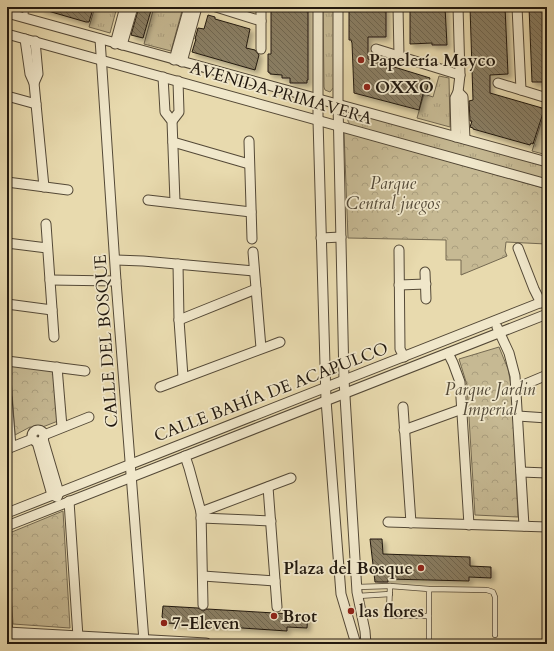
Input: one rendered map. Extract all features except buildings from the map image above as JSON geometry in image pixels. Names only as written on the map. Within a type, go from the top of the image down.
[{"type":"street","points":[[118,44],[125,7]]},
{"type":"street","points":[[118,44],[133,7]]},
{"type":"street","points":[[178,61],[189,7]]},
{"type":"street","points":[[178,61],[197,7]]},
{"type":"street","points":[[216,7],[261,21]]},
{"type":"street","points":[[261,7],[261,49]]},
{"type":"street","points":[[318,7],[318,120],[325,388],[341,594],[356,644]]},
{"type":"street","points":[[338,7],[338,126],[344,380],[358,592],[366,644]]},
{"type":"street","points":[[398,7],[399,56]]},
{"type":"street","points":[[458,7],[460,75],[458,92],[463,98],[461,138]]},
{"type":"street","points":[[517,7],[521,90]]},
{"type":"street","name":"AVENIDA PRIMAVERA","points":[[7,13],[547,162]]},
{"type":"street","name":"AVENIDA PRIMAVERA","points":[[7,34],[547,184]]},
{"type":"street","points":[[25,39],[30,74],[34,83],[44,187]]},
{"type":"street","name":"CALLE DEL BOSQUE","points":[[100,39],[116,260],[116,281],[144,641]]},
{"type":"street","points":[[34,83],[38,74],[35,41]]},
{"type":"street","points":[[376,49],[460,75]]},
{"type":"street","points":[[164,77],[165,112],[172,121],[174,202]]},
{"type":"street","points":[[172,121],[179,112],[178,81]]},
{"type":"street","points":[[498,83],[547,98]]},
{"type":"street","points":[[7,96],[36,104]]},
{"type":"street","points":[[249,141],[252,239]]},
{"type":"street","points":[[173,142],[249,164]]},
{"type":"street","points":[[7,182],[68,190]]},
{"type":"street","points":[[148,200],[251,212]]},
{"type":"street","points":[[46,224],[54,336]]},
{"type":"street","points":[[321,238],[341,237]]},
{"type":"street","points":[[7,243],[47,248]]},
{"type":"street","points":[[518,248],[534,289],[544,302]]},
{"type":"street","points":[[399,250],[400,349],[404,357]]},
{"type":"street","points":[[253,252],[261,348]]},
{"type":"street","points":[[116,260],[254,271]]},
{"type":"street","points":[[178,264],[179,320],[183,378]]},
{"type":"street","points":[[426,272],[426,299]]},
{"type":"street","points":[[50,280],[116,281]]},
{"type":"street","points":[[399,285],[426,284]]},
{"type":"street","points":[[179,320],[256,289]]},
{"type":"street","name":"CALLE BAHÍA DE ACAPULCO","points":[[7,526],[57,498],[131,463],[544,302]]},
{"type":"street","points":[[7,304],[52,310]]},
{"type":"street","name":"CALLE BAHÍA DE ACAPULCO","points":[[7,513],[57,498],[69,502],[547,314]]},
{"type":"street","points":[[493,321],[500,332],[512,364],[516,388],[524,526]]},
{"type":"street","points":[[160,386],[280,342]]},
{"type":"street","points":[[448,353],[458,375],[462,409],[469,525]]},
{"type":"street","points":[[7,361],[85,371]]},
{"type":"street","points":[[57,367],[62,427]]},
{"type":"street","points":[[516,388],[547,375]]},
{"type":"street","points":[[7,398],[9,448],[39,439],[62,427],[89,417]]},
{"type":"street","points":[[403,407],[411,523]]},
{"type":"street","points":[[404,430],[462,409]]},
{"type":"street","points":[[518,416],[547,418]]},
{"type":"street","points":[[39,439],[57,498]]},
{"type":"street","points":[[185,456],[201,515],[203,605]]},
{"type":"street","points":[[521,472],[547,473]]},
{"type":"street","points":[[201,515],[291,478]]},
{"type":"street","points":[[268,487],[276,607]]},
{"type":"street","points":[[69,502],[78,637]]},
{"type":"street","points":[[201,515],[271,521]]},
{"type":"street","points":[[388,522],[547,527]]},
{"type":"street","points":[[203,576],[275,581]]},
{"type":"street","points":[[341,594],[358,592]]},
{"type":"street","points":[[7,620],[7,636],[78,637],[206,644]]},
{"type":"lane","points":[[25,18],[26,7]]},
{"type":"lane","points":[[390,586],[390,615],[429,616]]},
{"type":"lane","points":[[358,592],[390,586],[429,589],[487,590],[493,592],[495,597],[495,635]]},
{"type":"lane","points":[[429,589],[429,644]]},
{"type":"lane","points":[[358,592],[390,594]]},
{"type":"green space","points":[[95,7],[117,7],[110,33],[89,27]]},
{"type":"green space","points":[[154,7],[183,7],[171,51],[144,44]]},
{"type":"green space","points":[[323,7],[334,7],[334,87],[330,92],[325,90],[324,87]]},
{"type":"green space","points":[[439,76],[449,78],[450,127],[417,118],[424,94],[433,97]]},
{"type":"green space","points":[[547,105],[547,155],[532,151]]},
{"type":"green space","points":[[352,112],[547,166],[547,180],[351,125],[348,122],[348,118]]},
{"type":"green space","name":"Parque Central juegos","points":[[344,132],[547,189],[547,245],[506,242],[505,251],[507,256],[461,275],[461,260],[446,260],[446,240],[348,238]]},
{"type":"green space","name":"Parque Jardin Imperial","points":[[499,347],[508,369],[512,390],[518,517],[475,515],[467,385],[459,359]]},
{"type":"green space","points":[[10,363],[55,366],[58,421],[40,428],[30,427],[15,435]]},
{"type":"green space","points":[[63,511],[70,628],[13,624],[7,534]]},
{"type":"place","name":"Papelería Mayco","points":[[361,60]]},
{"type":"place","name":"OXXO","points":[[367,87]]},
{"type":"place","name":"Plaza del Bosque","points":[[421,568]]},
{"type":"place","name":"las flores","points":[[351,611]]},
{"type":"place","name":"Brot","points":[[274,616]]},
{"type":"place","name":"7-Eleven","points":[[164,623]]}]
